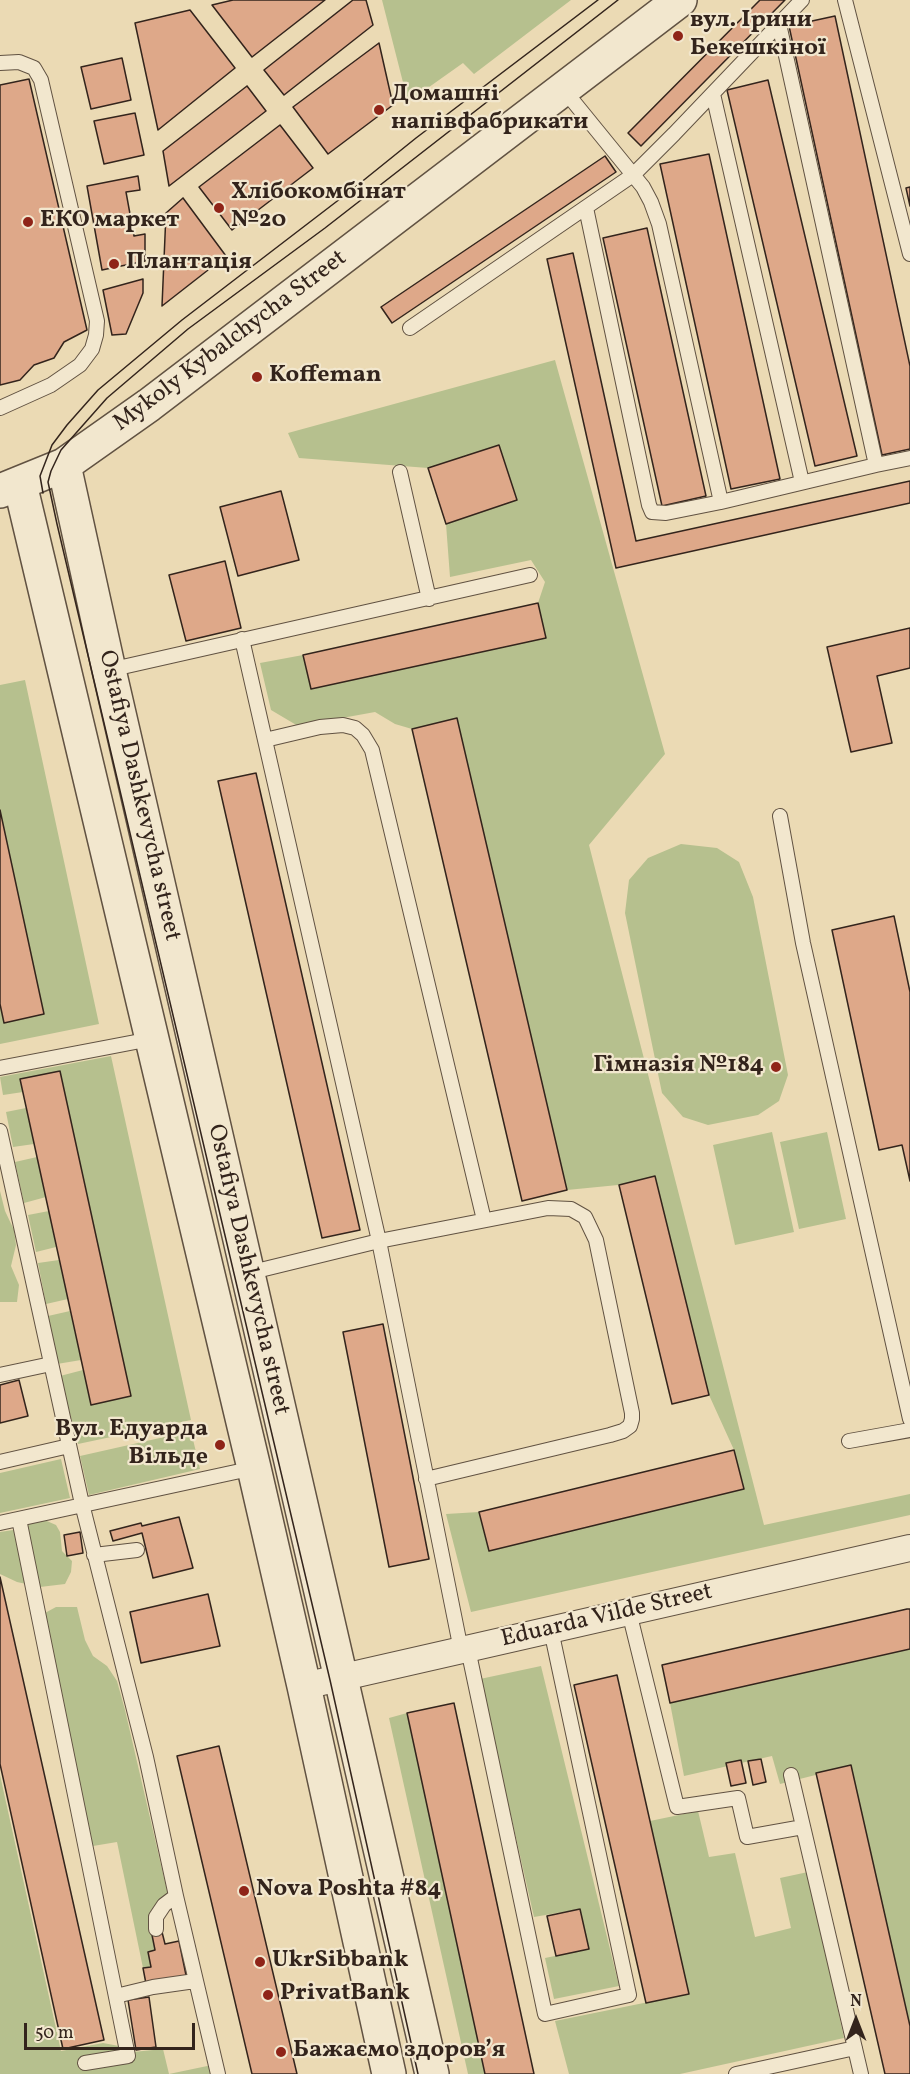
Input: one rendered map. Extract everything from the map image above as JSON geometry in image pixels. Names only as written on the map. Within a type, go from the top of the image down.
[{"type":"street","name":"Mykoly Kybalchycha Street","points":[[10,487],[64,465],[159,398],[680,0]]},
{"type":"street","name":"Ostafiya Dashkevycha street","points":[[64,465],[109,670],[432,2074]]},
{"type":"street","name":"Ostafiya Dashkevycha street","points":[[10,487],[151,1039],[254,1467],[389,2074]]},
{"type":"street","name":"Eduarda Vilde Street","points":[[304,1686],[910,1548]]},
{"type":"lane","points":[[411,328],[633,175],[802,0]]},
{"type":"lane","points":[[845,0],[910,254]]},
{"type":"lane","points":[[779,24],[876,465]]},
{"type":"lane","points":[[0,63],[19,62],[34,69],[41,80],[97,321],[92,349],[80,364],[51,386],[0,408]]},
{"type":"lane","points":[[564,90],[633,175],[651,202],[659,224],[721,502]]},
{"type":"lane","points":[[713,94],[802,482]]},
{"type":"lane","points":[[586,208],[652,512],[661,514],[721,502],[910,458]]},
{"type":"lane","points":[[400,472],[429,599]]},
{"type":"lane","points":[[109,670],[530,575]]},
{"type":"lane","points":[[242,639],[379,1241],[426,1479],[544,2014],[629,1995],[551,1630]]},
{"type":"lane","points":[[265,740],[320,727],[343,725],[356,728],[372,750],[484,1220]]},
{"type":"lane","points":[[780,816],[803,943],[910,1419]]},
{"type":"lane","points":[[0,1068],[151,1039]]},
{"type":"lane","points":[[0,1131],[82,1504],[144,1751],[218,2074]]},
{"type":"lane","points":[[248,1273],[379,1241],[548,1208],[572,1209],[585,1217],[596,1240],[632,1419],[630,1426],[610,1435],[426,1479]]},
{"type":"lane","points":[[0,1375],[51,1364]]},
{"type":"lane","points":[[849,1441],[910,1430]]},
{"type":"lane","points":[[0,1462],[69,1446]]},
{"type":"lane","points":[[0,1523],[254,1467]]},
{"type":"lane","points":[[19,1519],[128,2056],[85,2063]]},
{"type":"lane","points":[[94,1555],[137,1550]]},
{"type":"lane","points":[[629,1612],[677,1806],[738,1798],[747,1837],[803,1827]]},
{"type":"lane","points":[[791,1775],[861,2074]]},
{"type":"lane","points":[[156,1929],[156,1917],[164,1905],[176,1896]]},
{"type":"lane","points":[[116,1996],[153,1987],[195,1981]]},
{"type":"lane","points":[[736,2074],[855,2048]]},
{"type":"green space","points":[[382,0],[571,0],[474,74],[463,63],[408,102]]},
{"type":"green space","points":[[555,360],[665,754],[589,845],[764,1525],[910,1494],[910,1515],[471,1612],[446,1514],[479,1512],[489,1550],[744,1488],[734,1450],[709,1395],[655,1177],[618,1185],[567,1190],[457,719],[412,729],[395,724],[375,712],[298,726],[271,710],[260,663],[303,655],[311,689],[545,638],[538,603],[545,582],[531,560],[450,577],[446,524],[517,500],[499,445],[428,468],[299,458],[288,433]]},
{"type":"green space","points":[[25,680],[99,1024],[0,1044],[0,1004],[4,1023],[44,1014],[0,810],[0,685]]},
{"type":"green space","points":[[681,844],[717,848],[739,862],[753,897],[788,1075],[779,1101],[758,1115],[708,1125],[683,1117],[662,1093],[625,913],[629,880],[648,858]]},
{"type":"green space","points":[[111,1056],[191,1420],[78,1444],[60,1376],[83,1370],[91,1405],[131,1396],[60,1071],[20,1079],[23,1092],[3,1095],[0,1077]]},
{"type":"green space","points":[[26,1108],[34,1144],[13,1147],[6,1112]]},
{"type":"green space","points":[[772,1132],[794,1232],[735,1245],[713,1145]]},
{"type":"green space","points":[[827,1132],[846,1219],[799,1229],[780,1142]]},
{"type":"green space","points":[[37,1157],[46,1197],[24,1203],[15,1162]]},
{"type":"green space","points":[[0,1191],[5,1211],[14,1230],[16,1245],[11,1266],[19,1285],[17,1302],[0,1302]]},
{"type":"green space","points":[[49,1211],[56,1247],[36,1252],[28,1215]]},
{"type":"green space","points":[[59,1260],[68,1299],[46,1304],[38,1263]]},
{"type":"green space","points":[[70,1311],[81,1360],[57,1364],[48,1316]]},
{"type":"green space","points":[[191,1431],[200,1469],[89,1495],[80,1456]]},
{"type":"green space","points":[[61,1459],[70,1498],[0,1513],[0,1473]]},
{"type":"green space","points":[[40,1518],[56,1525],[60,1532],[62,1551],[72,1561],[71,1572],[65,1584],[40,1587],[17,1582],[0,1574],[0,1532],[13,1530],[25,1522]]},
{"type":"green space","points":[[56,1607],[77,1607],[85,1640],[93,1656],[107,1666],[117,1681],[125,1710],[168,1895],[152,1910],[155,1950],[148,1952],[151,1967],[143,1968],[117,1842],[93,1846],[43,1614]]},
{"type":"green space","points":[[910,1649],[910,2026],[851,1766],[780,1784],[772,1756],[684,1776],[670,1703]]},
{"type":"green space","points":[[541,1666],[619,1986],[554,1999],[545,1958],[589,1949],[580,1909],[534,1917],[480,1679]]},
{"type":"green space","points":[[407,1713],[485,2074],[468,2074],[389,1718]]},
{"type":"green space","points":[[0,1775],[61,2051],[103,2043],[133,2052],[163,2049],[169,2074],[0,2074]]},
{"type":"green space","points":[[698,1811],[709,1857],[735,1853],[755,1937],[791,1928],[780,1878],[808,1872],[844,2038],[680,2074],[569,2074],[555,2021],[688,1994],[650,1821]]},
{"type":"green space","points":[[212,2065],[213,2074],[169,2074]]},
{"type":"building","points":[[233,0],[325,0],[252,57],[212,5]]},
{"type":"building","points":[[353,0],[366,0],[373,25],[284,95],[264,70]]},
{"type":"building","points":[[760,0],[785,0],[641,146],[628,133]]},
{"type":"building","points":[[190,10],[235,68],[158,130],[135,23]]},
{"type":"building","points":[[835,16],[910,366],[910,449],[882,455],[789,26]]},
{"type":"building","points":[[379,43],[393,105],[328,154],[293,107]]},
{"type":"building","points":[[122,58],[131,100],[91,109],[81,67]]},
{"type":"building","points":[[29,79],[87,330],[64,342],[54,358],[34,365],[20,380],[0,385],[0,85]]},
{"type":"building","points":[[768,80],[857,456],[815,466],[727,90]]},
{"type":"building","points":[[247,86],[266,111],[169,186],[163,151]]},
{"type":"building","points":[[135,113],[144,155],[104,164],[94,121]]},
{"type":"building","points":[[280,125],[313,168],[232,230],[199,187]]},
{"type":"building","points":[[709,154],[780,479],[731,489],[660,164]]},
{"type":"building","points":[[605,156],[616,172],[392,323],[381,307]]},
{"type":"building","points":[[138,176],[140,190],[126,192],[134,236],[145,234],[145,261],[102,270],[87,186]]},
{"type":"building","points":[[910,187],[910,206],[906,188]]},
{"type":"building","points":[[183,198],[226,256],[162,306],[166,213]]},
{"type":"building","points":[[647,228],[706,496],[662,506],[603,238]]},
{"type":"building","points":[[573,253],[636,541],[910,481],[910,503],[616,568],[547,259]]},
{"type":"building","points":[[143,279],[143,293],[126,334],[112,335],[103,290]]},
{"type":"building","points":[[499,445],[517,500],[446,524],[428,468]]},
{"type":"building","points":[[281,491],[299,560],[238,576],[220,507]]},
{"type":"building","points":[[225,561],[241,628],[186,641],[169,575]]},
{"type":"building","points":[[538,603],[546,638],[311,689],[303,655]]},
{"type":"building","points":[[910,628],[910,668],[877,676],[892,743],[851,752],[827,647]]},
{"type":"building","points":[[457,718],[567,1190],[522,1201],[412,729]]},
{"type":"building","points":[[256,773],[360,1230],[322,1238],[218,781]]},
{"type":"building","points":[[0,810],[44,1014],[4,1023],[0,1004]]},
{"type":"building","points":[[894,916],[910,992],[910,1181],[902,1145],[879,1150],[832,930]]},
{"type":"building","points":[[60,1071],[131,1396],[91,1405],[20,1079]]},
{"type":"building","points":[[655,1176],[709,1395],[672,1404],[619,1185]]},
{"type":"building","points":[[383,1324],[429,1559],[389,1567],[343,1332]]},
{"type":"building","points":[[19,1380],[28,1416],[0,1423],[0,1385]]},
{"type":"building","points":[[734,1450],[744,1489],[489,1551],[479,1512]]},
{"type":"building","points":[[179,1517],[193,1568],[153,1578],[142,1533],[113,1541],[110,1531],[141,1523],[142,1526]]},
{"type":"building","points":[[80,1532],[83,1553],[67,1556],[64,1535]]},
{"type":"building","points":[[0,1577],[104,2040],[63,2049],[0,1764]]},
{"type":"building","points":[[208,1594],[220,1646],[141,1663],[130,1612]]},
{"type":"building","points":[[910,1609],[910,1649],[670,1703],[662,1665]]},
{"type":"building","points":[[617,1675],[689,1994],[646,2003],[574,1685]]},
{"type":"building","points":[[454,1703],[534,2074],[485,2074],[407,1713]]},
{"type":"building","points":[[219,1746],[297,2074],[252,2074],[177,1756]]},
{"type":"building","points":[[761,1759],[766,1782],[753,1785],[748,1761]]},
{"type":"building","points":[[741,1760],[746,1783],[731,1786],[726,1763]]},
{"type":"building","points":[[851,1765],[910,2026],[910,2074],[885,2074],[816,1773]]},
{"type":"building","points":[[580,1909],[589,1949],[556,1956],[547,1916]]},
{"type":"building","points":[[161,1928],[165,1944],[179,1941],[187,1980],[147,1989],[143,1968],[151,1967],[148,1952],[155,1950],[151,1930]]},
{"type":"building","points":[[149,1997],[156,2047],[136,2050],[128,2000]]},
{"type":"tram line","points":[[43,493],[40,476],[52,445],[98,390],[182,320],[598,0]]},
{"type":"tram line","points":[[418,2074],[330,1680],[48,482],[61,450],[107,398],[188,329],[325,228],[618,0]]},
{"type":"place","name":"вул. Ірини Бекешкіної","points":[[678,36]]},
{"type":"place","name":"Домашні напівфабрикати","points":[[379,110]]},
{"type":"place","name":"Хлібокомбінат №20","points":[[219,208]]},
{"type":"place","name":"ЕКО маркет","points":[[28,222]]},
{"type":"place","name":"Плантація","points":[[114,264]]},
{"type":"place","name":"Koffeman","points":[[257,377]]},
{"type":"place","name":"Гімназія №184","points":[[776,1067]]},
{"type":"place","name":"Вул. Едуарда Вільде","points":[[220,1445]]},
{"type":"place","name":"Nova Poshta #84","points":[[244,1891]]},
{"type":"place","name":"UkrSibbank","points":[[260,1962]]},
{"type":"place","name":"PrivatBank","points":[[268,1995]]},
{"type":"place","name":"Бажаємо здоровʼя","points":[[281,2052]]}]
